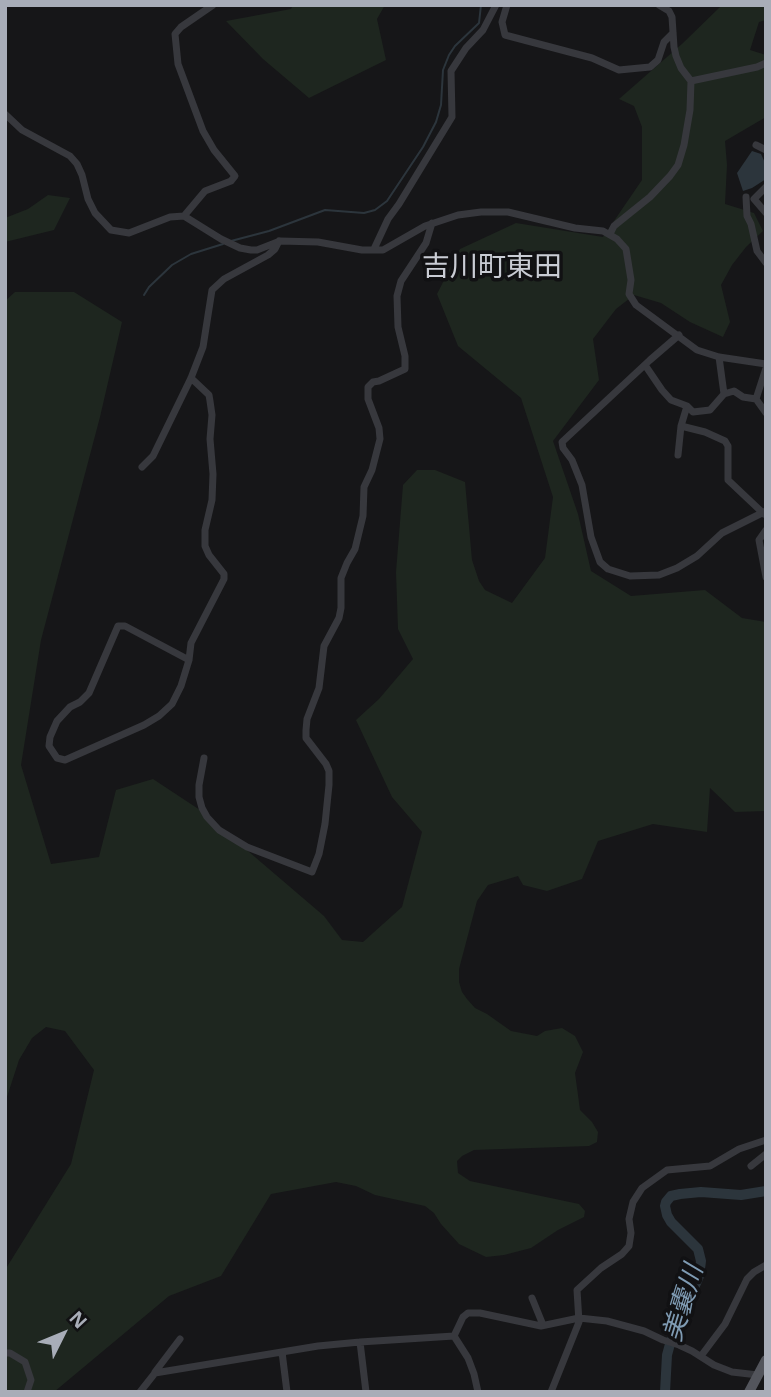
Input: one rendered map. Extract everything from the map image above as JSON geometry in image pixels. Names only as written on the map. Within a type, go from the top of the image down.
[{"type":"main road","points":[[750,1392],[763,1368]]},
{"type":"street","points":[[184,216],[205,191],[230,181],[235,176],[203,131],[178,64],[174,34],[213,5]]},
{"type":"street","points":[[374,249],[388,219],[452,117],[451,71],[466,48],[483,30],[496,5]]},
{"type":"street","points":[[508,5],[502,22],[505,35],[592,58],[619,70],[650,67],[658,60],[664,42],[673,32]]},
{"type":"street","points":[[610,234],[614,226],[650,197],[678,165],[684,145],[690,110],[691,81],[676,56],[670,8],[660,5]]},
{"type":"street","points":[[691,81],[766,63]]},
{"type":"street","points":[[5,114],[22,130],[69,156],[82,175],[95,213],[111,230],[129,233],[170,217],[184,216],[240,248],[257,250],[280,241],[318,242],[362,250],[383,250],[432,223],[458,215],[481,212],[508,212],[575,228],[603,231],[617,239],[626,249],[631,280],[629,294],[636,304],[697,349],[719,357],[766,366],[756,399]]},
{"type":"street","points":[[756,145],[766,150]]},
{"type":"street","points":[[766,187],[754,199],[766,213]]},
{"type":"street","points":[[746,197],[747,216],[757,251],[766,264]]},
{"type":"street","points":[[204,758],[199,797],[207,817],[219,830],[247,847],[312,872],[319,854],[330,785],[326,764],[306,738],[307,719],[319,688],[324,646],[339,618],[341,578],[355,549],[363,516],[365,487],[380,439],[379,428],[368,399],[368,387],[373,382],[405,369],[405,356],[398,327],[397,296],[401,281],[426,243],[432,223]]},
{"type":"street","points":[[142,467],[153,456],[203,347],[212,290],[224,279],[268,255],[280,241]]},
{"type":"street","points":[[679,335],[562,442],[582,485],[591,537],[600,562],[608,569],[630,576],[659,575],[697,556],[722,533],[765,513],[728,480],[729,446],[725,441],[681,426]]},
{"type":"street","points":[[719,357],[724,394]]},
{"type":"street","points":[[645,365],[671,400],[687,405],[693,412],[710,410],[724,394],[734,391],[743,397],[756,399],[766,413]]},
{"type":"street","points":[[188,660],[125,626],[118,626],[89,693],[57,721],[49,746],[57,758],[65,760],[74,757],[144,725],[172,704],[181,686],[188,660],[191,643],[224,579],[225,574],[205,546],[213,474],[209,439],[212,415],[210,401],[209,395],[191,377]]},
{"type":"street","points":[[678,455],[681,426],[687,405]]},
{"type":"street","points":[[766,530],[759,541],[766,577]]},
{"type":"street","points":[[551,1392],[579,1325],[577,1290],[629,1246],[629,1219],[633,1202],[642,1188],[667,1170],[710,1166],[739,1149],[766,1140]]},
{"type":"street","points":[[751,1166],[766,1154]]},
{"type":"street","points":[[601,1268],[611,1254]]},
{"type":"street","points":[[701,1356],[725,1324],[747,1279],[766,1265]]},
{"type":"street","points":[[532,1298],[543,1325]]},
{"type":"street","points":[[454,1336],[468,1312],[543,1325],[579,1318],[607,1321],[644,1331],[732,1372],[763,1368]]},
{"type":"street","points":[[155,1373],[318,1346],[454,1336]]},
{"type":"street","points":[[454,1336],[468,1358],[478,1392]]},
{"type":"street","points":[[140,1392],[180,1339]]},
{"type":"street","points":[[360,1342],[366,1392]]},
{"type":"street","points":[[282,1352],[287,1392]]},
{"type":"street","points":[[5,1353],[25,1362],[31,1380],[27,1392]]},
{"type":"shaded area","points":[[293,5],[385,5],[377,19],[386,60],[309,98],[263,59],[226,21],[291,9]]},
{"type":"shaded area","points":[[719,5],[766,5],[766,20],[759,22],[750,50],[766,55],[766,117],[725,141],[725,204],[754,213],[763,231],[732,265],[721,285],[730,322],[723,337],[690,322],[661,303],[634,295],[616,309],[593,339],[599,380],[553,441],[578,514],[591,571],[631,596],[705,590],[742,618],[766,622],[766,811],[735,812],[710,788],[707,832],[653,824],[598,841],[582,879],[547,891],[523,885],[518,876],[488,885],[477,901],[459,969],[459,982],[467,999],[475,1008],[511,1031],[537,1036],[545,1031],[562,1028],[575,1036],[583,1052],[575,1073],[580,1110],[598,1132],[597,1142],[589,1146],[474,1150],[457,1161],[458,1173],[470,1181],[579,1204],[585,1211],[584,1217],[531,1248],[486,1257],[459,1244],[425,1206],[375,1195],[356,1186],[336,1182],[271,1194],[221,1276],[169,1296],[54,1392],[5,1392],[5,1270],[71,1164],[94,1070],[65,1031],[46,1027],[32,1038],[19,1060],[5,1103],[5,301],[15,292],[74,292],[122,322],[100,417],[41,640],[21,765],[51,864],[99,857],[116,790],[153,779],[200,810],[324,916],[342,940],[363,942],[402,907],[422,832],[392,797],[356,720],[379,699],[413,659],[398,629],[396,572],[403,485],[417,470],[435,470],[465,482],[472,560],[479,581],[485,590],[512,603],[545,558],[553,497],[521,398],[458,346],[437,294],[460,249],[516,223],[603,237],[642,180],[642,127],[634,106],[619,99],[683,43],[720,7]]},
{"type":"shaded area","points":[[752,151],[761,154],[766,165],[766,179],[743,191],[737,173]]},
{"type":"shaded area","points":[[48,195],[70,198],[54,230],[5,242],[5,218],[28,209]]},
{"type":"waterway","points":[[231,241],[269,231],[325,210],[364,213],[375,210],[387,201],[423,147],[436,122],[441,105],[443,70],[455,46],[479,23],[481,5]]},
{"type":"waterway","points":[[144,295],[172,265],[191,254],[223,244]]},
{"type":"waterway","name":"美嚢川","points":[[665,1392],[670,1344],[699,1276],[701,1261],[698,1249],[671,1222],[667,1215],[666,1202],[671,1196],[680,1194],[701,1192],[741,1195],[766,1191]]},
{"type":"district","name":"吉川町東田","points":[[492,268]]}]
